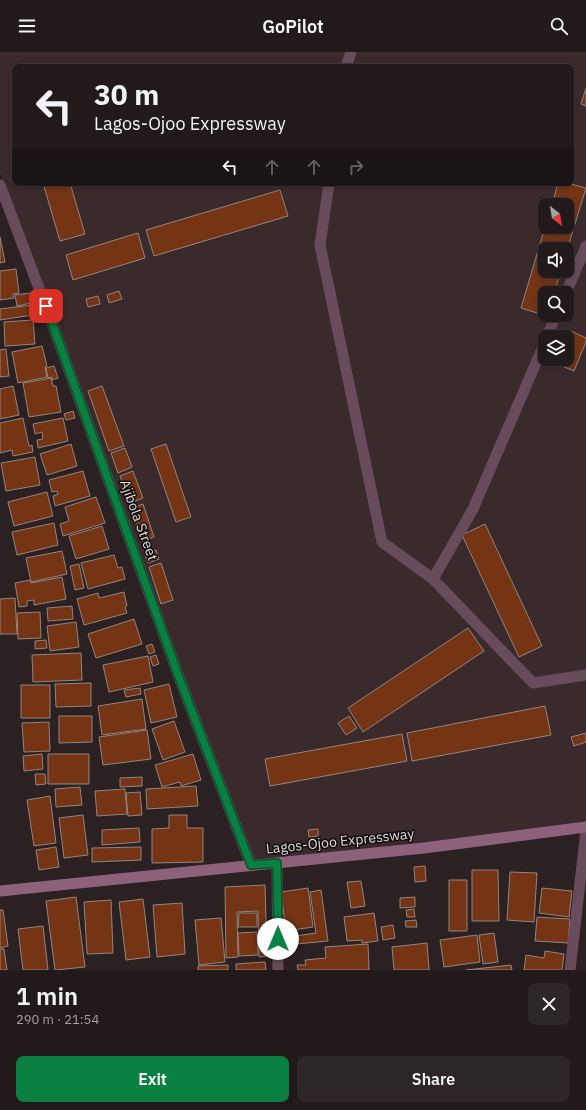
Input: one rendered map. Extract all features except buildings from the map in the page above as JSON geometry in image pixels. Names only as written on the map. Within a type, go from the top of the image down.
[{"type":"main road","name":"Lagos-Ojoo Expressway","points":[[0,891],[424,848],[586,827]]},
{"type":"street","points":[[347,64],[351,52]]},
{"type":"street","name":"Ajibola Street","points":[[0,185],[51,320],[180,680],[251,865]]},
{"type":"street","points":[[328,186],[320,245],[382,542],[433,579],[533,683],[586,675]]},
{"type":"street","points":[[569,286],[586,246]]},
{"type":"street","points":[[433,579],[473,509],[538,358]]},
{"type":"street","points":[[570,970],[586,830]]},
{"type":"street","points":[[277,863],[278,970]]},
{"type":"shaded area","points":[[0,52],[586,52],[586,832],[251,865],[62,335],[0,173]]},
{"type":"route","points":[[46,306],[180,680],[251,865],[277,863],[278,939]]}]
